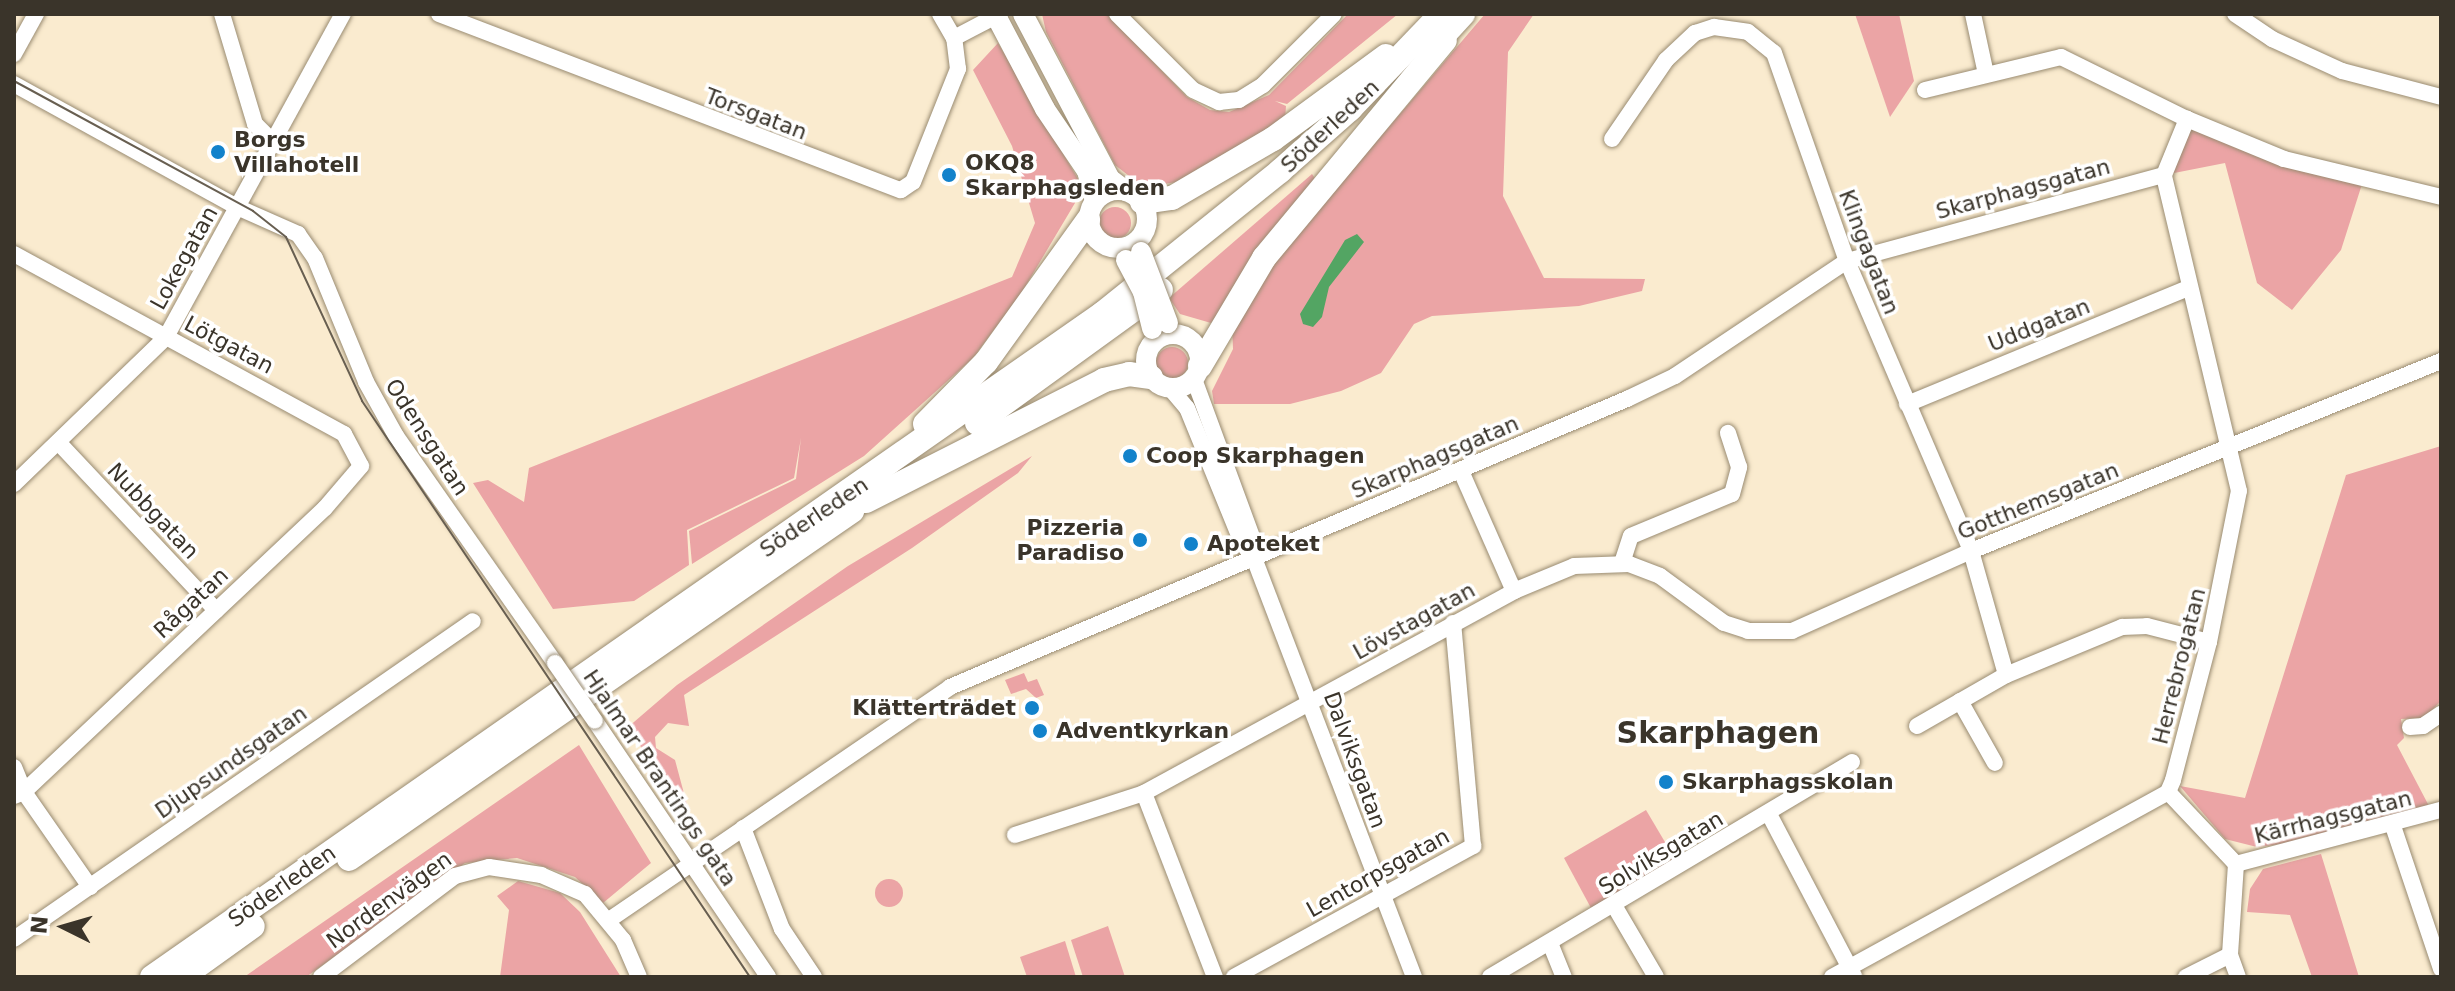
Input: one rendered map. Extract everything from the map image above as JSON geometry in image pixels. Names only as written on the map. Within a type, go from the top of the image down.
[{"type":"highway","points":[[1134,196],[1172,198],[1273,139],[1449,17]]},
{"type":"highway","points":[[1197,373],[1264,258],[1424,70],[1449,17]]},
{"type":"highway","name":"Söderleden","points":[[152,977],[1188,269],[1370,112],[1449,17]]},
{"type":"highway","points":[[857,498],[986,362],[1092,210]]},
{"type":"highway","points":[[857,498],[1104,380],[1129,374],[1160,382]]},
{"type":"highway","name":"Söderleden","points":[[182,977],[857,498]]},
{"type":"main road","points":[[1023,14],[1110,179],[1134,196],[1147,221],[1130,249],[1143,292],[1162,334],[1195,345],[1197,373],[1160,382],[1146,359],[1162,334]]},
{"type":"main road","points":[[997,15],[1045,109],[1087,171],[1093,236],[1130,249]]},
{"type":"main road","points":[[1092,210],[1105,193],[1134,196]]},
{"type":"street","points":[[14,54],[36,14]]},
{"type":"street","points":[[222,14],[255,124],[272,141]]},
{"type":"street","name":"Lokegatan","points":[[14,484],[166,337],[343,14]]},
{"type":"street","points":[[940,14],[954,38],[997,15]]},
{"type":"street","points":[[1117,14],[1193,90],[1219,102],[1239,100],[1263,85],[1334,14]]},
{"type":"street","points":[[1973,14],[1986,74]]},
{"type":"street","points":[[2235,14],[2272,39],[2342,71],[2441,97]]},
{"type":"street","name":"Torsgatan","points":[[443,15],[901,190],[913,182],[958,69],[954,38]]},
{"type":"street","points":[[1612,139],[1681,41],[1714,27],[1757,36],[1767,21]]},
{"type":"street","name":"Klingagatan","points":[[1757,36],[1774,53],[1847,261],[1971,551],[2006,675]]},
{"type":"street","points":[[1925,90],[2061,57],[2187,119],[2284,159],[2441,197]]},
{"type":"street","name":"Odensgatan","points":[[14,84],[237,207],[265,219],[324,282],[366,382],[396,436],[514,604]]},
{"type":"street","points":[[2164,175],[2187,119]]},
{"type":"street","name":"Skarphagsgatan","points":[[690,861],[950,687],[1461,471],[1675,376],[1847,261],[2164,175]]},
{"type":"street","name":"Herrebrogatan","points":[[2164,175],[2239,491],[2237,517],[2209,642],[2168,792]]},
{"type":"street","name":"Lötgatan","points":[[14,254],[338,430]]},
{"type":"street","name":"Uddgatan","points":[[1907,404],[2189,288]]},
{"type":"street","name":"Gotthemsgatan","points":[[1660,576],[1724,623],[1773,632],[1813,624],[1971,551],[2441,361]]},
{"type":"street","name":"Dalviksgatan","points":[[1197,373],[1200,408],[1253,539],[1254,558]]},
{"type":"street","name":"Dalviksgatan","points":[[1160,382],[1187,408],[1242,543],[1254,558],[1414,977]]},
{"type":"street","name":"Rågatan","points":[[19,794],[357,477],[361,466],[356,452],[338,430]]},
{"type":"street","points":[[1622,563],[1631,536],[1732,494],[1739,467],[1728,433]]},
{"type":"street","name":"Nubbgatan","points":[[58,442],[216,610]]},
{"type":"street","points":[[1461,471],[1514,591]]},
{"type":"street","name":"Lövstagatan","points":[[1015,835],[1144,793],[1311,704],[1453,623],[1514,591],[1574,566],[1622,563],[1660,576]]},
{"type":"street","name":"Hjalmar Brantings gata","points":[[514,604],[768,977]]},
{"type":"street","name":"Djupsundsgatan","points":[[14,939],[473,621]]},
{"type":"street","name":"Lentorpsgatan","points":[[1234,977],[1473,846],[1453,623]]},
{"type":"street","points":[[1917,726],[2006,675],[2122,627],[2147,626],[2209,642]]},
{"type":"street","points":[[1960,701],[1995,763]]},
{"type":"street","points":[[2410,727],[2423,726],[2441,714]]},
{"type":"street","name":"Solviksgatan","points":[[1490,977],[1615,907],[1852,762]]},
{"type":"street","points":[[14,767],[19,794],[90,887]]},
{"type":"street","points":[[1832,977],[1853,972],[2168,792],[2236,864],[2230,955],[2238,977]]},
{"type":"street","points":[[1144,793],[1215,977]]},
{"type":"street","name":"Kärrhagsgatan","points":[[2236,864],[2393,826],[2441,810]]},
{"type":"street","points":[[1769,814],[1853,972]]},
{"type":"street","points":[[2393,826],[2440,965]]},
{"type":"street","points":[[743,828],[782,929],[814,977]]},
{"type":"street","points":[[609,920],[690,861]]},
{"type":"street","name":"Nordenvägen","points":[[321,977],[471,869],[519,870],[575,886],[609,920],[639,977]]},
{"type":"street","points":[[1615,907],[1656,977]]},
{"type":"street","points":[[1550,943],[1564,977]]},
{"type":"street","points":[[2186,977],[2230,955]]},
{"type":"shaded area","points":[[1042,14],[1107,14],[1187,97],[1210,110],[1229,112],[1269,95],[1348,14],[1398,14],[1287,104],[1275,101],[1286,106],[1285,120],[1177,182],[1157,185],[1138,183],[1115,165],[1046,32]]},
{"type":"shaded area","points":[[1485,14],[1534,14],[1508,52],[1503,196],[1544,278],[1645,279],[1642,291],[1579,306],[1432,316],[1414,324],[1381,373],[1341,391],[1290,404],[1214,404],[1212,391],[1233,349],[1232,324],[1263,275]]},
{"type":"shaded area","points":[[1855,14],[1899,14],[1914,81],[1890,117]]},
{"type":"shaded area","points":[[998,43],[1078,179],[1075,203],[1022,292],[973,358],[864,456],[692,564],[689,531],[796,479],[801,438],[794,478],[687,530],[689,565],[634,601],[553,609],[473,483],[488,480],[524,502],[529,468],[1012,277],[1035,223],[1012,146],[973,70]]},
{"type":"shaded area","points":[[2187,119],[2363,181],[2341,250],[2292,310],[2257,283],[2225,163],[2164,175]]},
{"type":"shaded area","points":[[1312,174],[1316,180],[1211,323],[1180,314],[1169,298]]},
{"type":"shaded area","points":[[1115,207],[1126,212],[1131,223],[1126,234],[1115,239],[1104,234],[1099,223],[1104,212]]},
{"type":"shaded area","points":[[1357,234],[1364,242],[1329,287],[1322,317],[1313,327],[1303,324],[1300,314],[1345,240]]},
{"type":"shaded area","points":[[1172,347],[1183,352],[1188,363],[1183,374],[1172,379],[1161,374],[1156,363],[1161,352]]},
{"type":"shaded area","points":[[2441,446],[2441,701],[2424,718],[2401,719],[2404,738],[2397,745],[2429,806],[2298,842],[2257,847],[2225,839],[2180,786],[2245,798],[2346,475]]},
{"type":"shaded area","points":[[1032,456],[1018,473],[912,548],[684,695],[689,726],[668,723],[655,737],[656,748],[675,760],[689,812],[627,728],[677,685],[848,566]]},
{"type":"shaded area","points":[[1024,673],[1028,682],[1037,679],[1044,695],[1036,698],[1026,689],[1011,694],[1005,680]]},
{"type":"shaded area","points":[[579,745],[651,863],[603,903],[575,877],[517,858],[465,863],[306,977],[244,977]]},
{"type":"shaded area","points":[[1646,810],[1675,859],[1591,908],[1564,858]]},
{"type":"shaded area","points":[[2321,854],[2359,977],[2312,977],[2290,915],[2247,912],[2250,889],[2263,869]]},
{"type":"shaded area","points":[[889,879],[899,883],[903,893],[899,903],[889,907],[879,903],[875,893],[879,883]]},
{"type":"shaded area","points":[[518,881],[560,893],[580,912],[621,977],[500,977],[509,910],[497,896]]},
{"type":"shaded area","points":[[1108,926],[1125,977],[1083,977],[1071,940]]},
{"type":"shaded area","points":[[1065,941],[1076,977],[1027,977],[1020,957]]},
{"type":"tram line","points":[[14,81],[253,211],[286,237],[362,401],[750,977]]},
{"type":"place","name":"Borgs Villahotell","points":[[218,152]]},
{"type":"place","name":"OKQ8 Skarphagsleden","points":[[949,175]]},
{"type":"place","name":"Coop Skarphagen","points":[[1130,456]]},
{"type":"place","name":"Pizzeria Paradiso","points":[[1140,540]]},
{"type":"place","name":"Apoteket","points":[[1191,544]]},
{"type":"place","name":"Klätterträdet","points":[[1032,708]]},
{"type":"place","name":"Adventkyrkan","points":[[1040,731]]},
{"type":"place","name":"Skarphagsskolan","points":[[1666,782]]},
{"type":"district","name":"Skarphagen","points":[[1718,733]]}]
